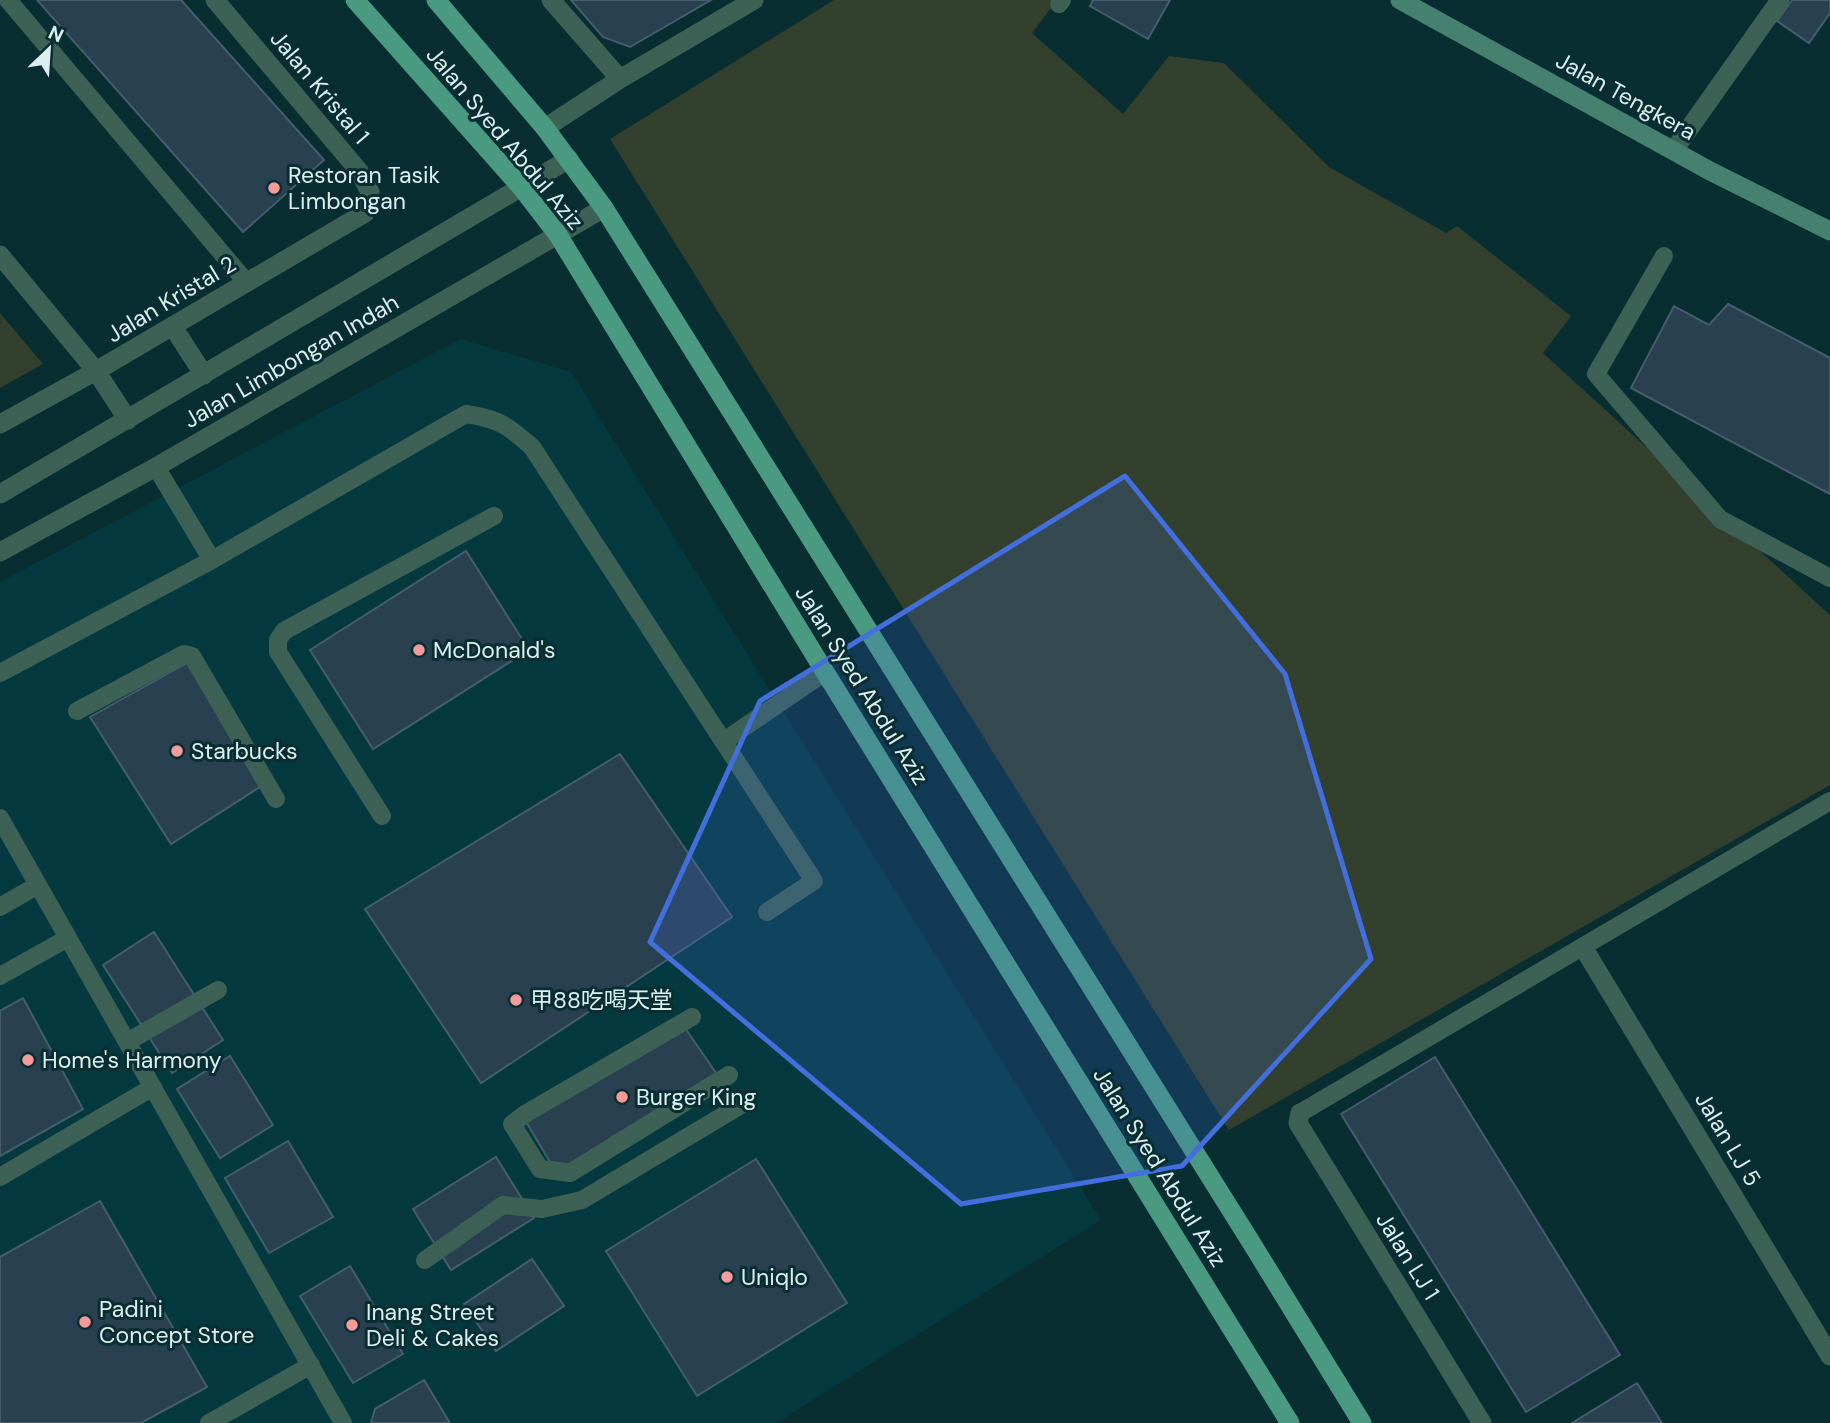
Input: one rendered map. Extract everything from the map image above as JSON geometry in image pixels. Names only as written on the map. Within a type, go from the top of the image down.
[{"type":"main road","name":"Jalan Syed Abdul Aziz","points":[[355,0],[521,187],[558,235],[1290,1423]]},
{"type":"main road","name":"Jalan Syed Abdul Aziz","points":[[436,0],[545,128],[604,208],[1362,1423]]},
{"type":"main road","name":"Jalan Tengkera","points":[[1399,0],[1674,150],[1830,231]]},
{"type":"street","name":"Jalan Kristal 1","points":[[215,0],[359,171],[370,192],[365,213]]},
{"type":"street","points":[[551,0],[620,79]]},
{"type":"street","points":[[545,128],[620,79],[754,0]]},
{"type":"street","points":[[1674,150],[1780,0]]},
{"type":"street","name":"Jalan Limbongan Indah","points":[[0,495],[569,159]]},
{"type":"street","name":"Jalan Limbongan Indah","points":[[0,552],[156,467],[604,208]]},
{"type":"street","name":"Jalan Kristal 2","points":[[0,424],[173,327],[365,213]]},
{"type":"street","points":[[0,255],[96,371],[128,420]]},
{"type":"street","points":[[173,327],[204,374]]},
{"type":"street","name":"Jalan LJ 5","points":[[1583,947],[1830,1356]]},
{"type":"street","name":"Jalan LJ 1","points":[[1300,1113],[1298,1123],[1482,1423]]},
{"type":"lane","points":[[8,0],[247,282]]},
{"type":"lane","points":[[1664,257],[1596,374],[1720,519],[1830,578]]},
{"type":"lane","points":[[0,673],[212,560],[466,414],[490,418],[511,428],[532,447],[814,881],[767,912]]},
{"type":"lane","points":[[156,467],[212,560]]},
{"type":"lane","points":[[382,816],[278,652],[278,640],[284,631],[494,516]]},
{"type":"lane","points":[[77,711],[184,653],[188,654],[192,656],[276,799]]},
{"type":"lane","points":[[724,741],[825,672]]},
{"type":"lane","points":[[1300,1113],[1830,801]]},
{"type":"lane","points":[[0,818],[343,1423]]},
{"type":"lane","points":[[0,907],[38,885]]},
{"type":"lane","points":[[0,976],[68,938]]},
{"type":"lane","points":[[127,1042],[218,990]]},
{"type":"lane","points":[[692,1017],[512,1124],[540,1169],[570,1173],[729,1075]]},
{"type":"lane","points":[[0,1177],[153,1087]]},
{"type":"lane","points":[[425,1260],[503,1205],[542,1209],[582,1200],[746,1102]]},
{"type":"lane","points":[[209,1423],[311,1366]]},
{"type":"highlighted area","points":[[1125,476],[1285,674],[1371,959],[1182,1166],[961,1204],[650,942],[760,701]]},
{"type":"shaded area","points":[[461,339],[571,372],[1101,1220],[776,1423],[0,1423],[0,582]]},
{"type":"green space","points":[[834,0],[1057,0],[1032,33],[1123,114],[1169,56],[1224,63],[1329,167],[1446,233],[1457,226],[1571,316],[1543,353],[1830,615],[1830,785],[1229,1130],[610,139]]},
{"type":"green space","points":[[0,313],[43,364],[0,388]]},
{"type":"building","points":[[37,0],[181,0],[324,160],[243,232]]},
{"type":"building","points":[[571,0],[711,0],[630,47],[603,37]]},
{"type":"building","points":[[1093,0],[1170,0],[1148,39],[1090,6]]},
{"type":"building","points":[[1792,0],[1830,0],[1830,13],[1809,43],[1777,21]]},
{"type":"building","points":[[1728,304],[1830,358],[1830,494],[1631,388],[1674,306],[1709,325]]},
{"type":"building","name":"McDonald's","points":[[466,551],[529,650],[373,749],[310,650]]},
{"type":"building","name":"Starbucks","points":[[187,663],[263,785],[171,844],[90,717]]},
{"type":"building","name":"甲88吃喝天堂","points":[[620,754],[732,917],[481,1083],[365,909]]},
{"type":"building","points":[[154,932],[223,1040],[172,1073],[103,965]]},
{"type":"building","name":"Home's Harmony","points":[[23,998],[83,1109],[0,1156],[0,1011]]},
{"type":"building","name":"Burger King","points":[[685,1028],[716,1073],[569,1164],[550,1162],[525,1120]]},
{"type":"building","points":[[230,1056],[273,1125],[220,1158],[177,1089]]},
{"type":"building","points":[[1435,1057],[1620,1355],[1526,1412],[1341,1114]]},
{"type":"building","points":[[288,1141],[333,1217],[269,1253],[225,1178]]},
{"type":"building","points":[[496,1157],[534,1218],[451,1270],[413,1209]]},
{"type":"building","name":"Uniqlo","points":[[756,1159],[847,1303],[697,1396],[606,1251]]},
{"type":"building","name":"Padini Concept Store","points":[[100,1201],[207,1387],[141,1423],[0,1423],[0,1257]]},
{"type":"building","points":[[532,1259],[564,1306],[496,1351],[464,1304]]},
{"type":"building","name":"Inang Street Deli & Cakes","points":[[350,1266],[403,1354],[353,1383],[300,1296]]},
{"type":"building","points":[[424,1380],[450,1423],[371,1423],[375,1409]]},
{"type":"building","points":[[1637,1383],[1662,1423],[1572,1423]]},
{"type":"place","name":"Restoran Tasik Limbongan","points":[[274,188]]},
{"type":"place","name":"McDonald's","points":[[419,650]]},
{"type":"place","name":"Starbucks","points":[[177,751]]},
{"type":"place","name":"甲88吃喝天堂","points":[[516,1000]]},
{"type":"place","name":"Home's Harmony","points":[[28,1060]]},
{"type":"place","name":"Burger King","points":[[622,1097]]},
{"type":"place","name":"Uniqlo","points":[[727,1277]]},
{"type":"place","name":"Padini Concept Store","points":[[85,1322]]},
{"type":"place","name":"Inang Street Deli & Cakes","points":[[352,1325]]}]
